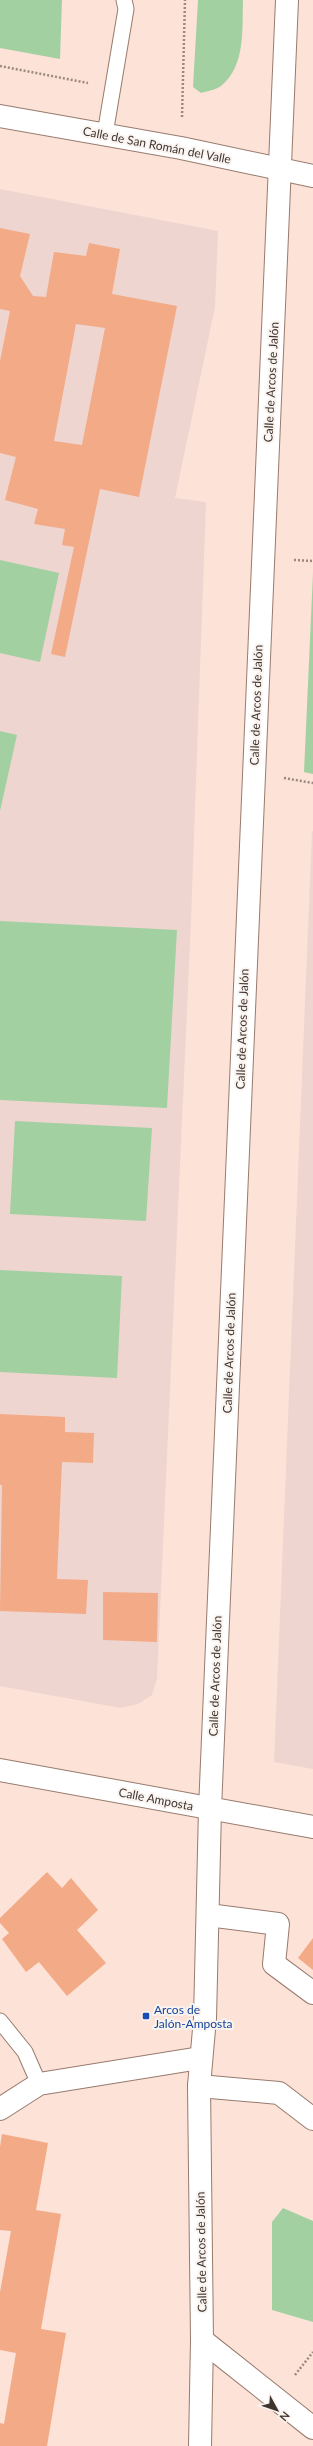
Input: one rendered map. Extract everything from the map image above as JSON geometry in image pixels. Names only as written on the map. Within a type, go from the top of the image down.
[{"type":"street","name":"Calle de Arcos de Jalón","points":[[200,2446],[202,2340],[199,2086],[200,2058],[205,2018],[210,1809],[287,0]]},
{"type":"street","name":"Calle de San Román del Valle","points":[[0,116],[181,148],[313,176]]},
{"type":"street","name":"Calle Amposta","points":[[0,1770],[313,1827]]},
{"type":"street","points":[[208,1915],[278,1924],[274,1964],[313,1992]]},
{"type":"street","points":[[0,2109],[39,2084],[200,2058]]},
{"type":"street","points":[[199,2086],[280,2093],[313,2119]]},
{"type":"street","points":[[202,2340],[313,2428]]},
{"type":"lane","points":[[105,134],[126,9],[124,0]]},
{"type":"lane","points":[[0,2021],[25,2052],[39,2084]]},
{"type":"path","points":[[181,148],[185,0]]},
{"type":"path","points":[[0,66],[112,88]]},
{"type":"shaded area","points":[[0,189],[218,231],[215,307],[175,498],[206,502],[191,920],[157,1679],[152,1695],[138,1704],[121,1708],[0,1686]]},
{"type":"shaded area","points":[[312,831],[313,832],[313,1769],[274,1762]]},
{"type":"green space","points":[[0,0],[62,0],[60,59],[0,48]]},
{"type":"green space","points":[[198,0],[243,0],[241,46],[235,68],[229,78],[221,86],[201,93],[193,87]]},
{"type":"green space","points":[[0,560],[59,573],[40,662],[0,653]]},
{"type":"green space","points":[[313,573],[313,774],[304,772]]},
{"type":"green space","points":[[0,731],[17,735],[0,811]]},
{"type":"green space","points":[[0,921],[177,930],[167,1108],[0,1100]]},
{"type":"green space","points":[[15,1121],[152,1128],[146,1221],[10,1214]]},
{"type":"green space","points":[[0,1270],[122,1276],[117,1378],[0,1372]]},
{"type":"green space","points":[[283,2208],[313,2221],[313,2322],[272,2310],[272,2222]]},
{"type":"building","points":[[0,228],[30,234],[20,276],[33,296],[46,297],[54,252],[86,256],[89,243],[120,249],[112,294],[177,306],[139,497],[100,489],[65,657],[51,654],[74,547],[62,545],[65,529],[34,524],[38,509],[5,500],[16,457],[0,453],[0,361],[10,311],[0,309]],"holes":[[[76,324],[105,328],[82,445],[54,441]]]},
{"type":"building","points":[[0,1414],[65,1417],[65,1432],[94,1433],[93,1463],[62,1462],[57,1579],[88,1580],[86,1614],[0,1611],[2,1485],[0,1485]]},
{"type":"building","points":[[103,1592],[158,1593],[157,1642],[103,1640]]},
{"type":"building","points":[[47,1872],[62,1888],[71,1878],[98,1910],[77,1930],[106,1963],[67,1996],[39,1962],[26,1972],[2,1939],[9,1933],[0,1923],[0,1918]]},
{"type":"building","points":[[313,1938],[313,1970],[298,1958]]},
{"type":"building","points":[[2,2134],[48,2143],[36,2210],[61,2214],[41,2329],[66,2333],[47,2446],[0,2446],[0,2423],[4,2424],[16,2353],[0,2350],[0,2292],[11,2231],[0,2230],[0,2147]]},
{"type":"place","name":"Arcos de Jalón-Amposta","points":[[146,2016]]}]
